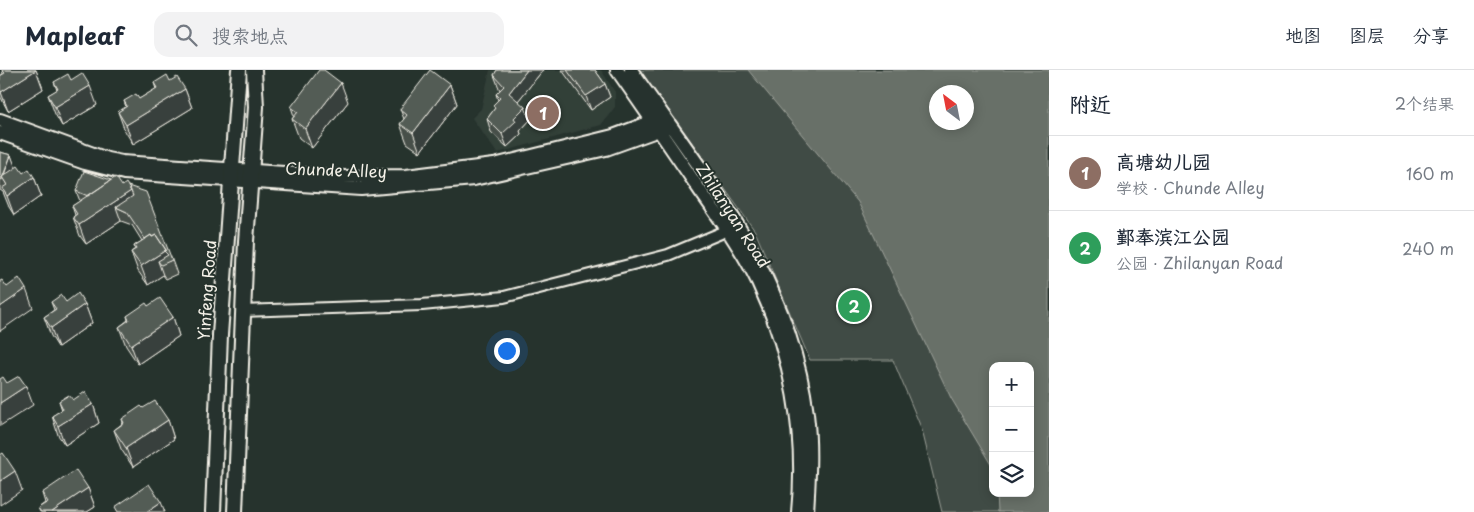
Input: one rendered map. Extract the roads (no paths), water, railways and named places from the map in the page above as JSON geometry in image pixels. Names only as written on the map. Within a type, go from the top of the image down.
[{"type":"main road","name":"Yinfeng Road","points":[[213,512],[220,336],[239,70]]},
{"type":"main road","points":[[235,512],[250,176],[256,107],[254,70]]},
{"type":"street","name":"Zhilanyan Road","points":[[617,70],[661,124],[733,227],[772,289],[798,364],[807,413],[810,461],[807,512]]},
{"type":"street","name":"Zhilanyan Road","points":[[631,70],[661,124]]},
{"type":"street","name":"Chunde Alley","points":[[0,120],[107,159],[231,175]]},
{"type":"street","name":"Chunde Alley","points":[[0,133],[107,170],[250,176],[362,189],[474,179],[606,149],[661,124]]},
{"type":"street","name":"Zhilanyan Road","points":[[733,227],[770,309],[791,380],[797,421],[799,460],[798,512]]},
{"type":"street","points":[[243,311],[422,305],[504,297],[668,255],[733,227]]},
{"type":"place","name":"高塘幼儿园","points":[[543,113]]},
{"type":"place","name":"鄞奉滨江公园","points":[[854,306]]}]
